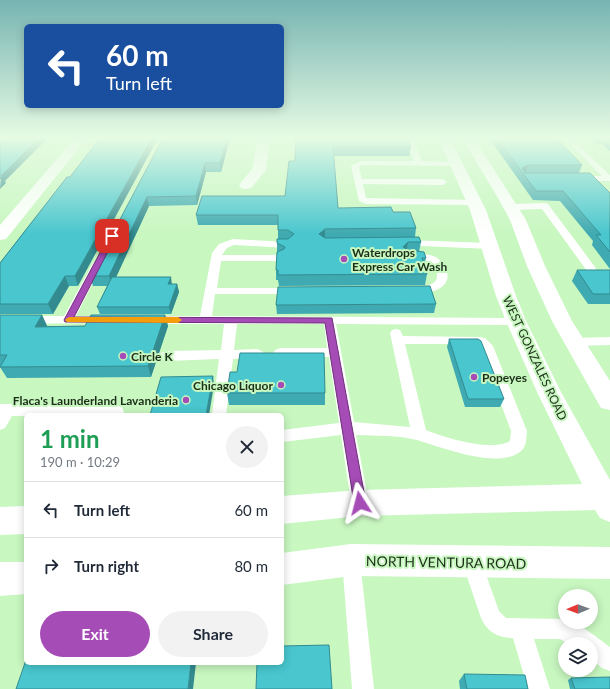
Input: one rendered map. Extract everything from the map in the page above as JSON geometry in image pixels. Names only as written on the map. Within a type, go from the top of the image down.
[{"type":"main road","points":[[0,235],[54,170]]},
{"type":"main road","points":[[246,185],[259,170]]},
{"type":"main road","name":"WEST GONZALES ROAD","points":[[459,170],[475,204],[490,246],[503,291],[516,321],[578,450],[608,500]]},
{"type":"main road","points":[[488,170],[518,220],[548,292],[562,321],[610,401]]},
{"type":"main road","points":[[284,510],[360,503],[608,500]]},
{"type":"main road","points":[[0,521],[24,520]]},
{"type":"main road","name":"NORTH VENTURA ROAD","points":[[284,569],[351,560],[610,564]]},
{"type":"main road","points":[[0,579],[24,578]]},
{"type":"lane","points":[[356,170],[362,200],[366,202],[475,204]]},
{"type":"lane","points":[[601,170],[610,179]]},
{"type":"lane","points":[[571,178],[610,179]]},
{"type":"lane","points":[[358,181],[444,182]]},
{"type":"lane","points":[[511,207],[545,206],[591,269]]},
{"type":"lane","points":[[205,320],[217,253],[223,246],[233,242],[288,245]]},
{"type":"lane","points":[[392,243],[490,246]]},
{"type":"lane","points":[[68,320],[101,257]]},
{"type":"lane","points":[[400,290],[432,289],[440,284],[442,277],[439,266],[433,260],[408,257]]},
{"type":"lane","points":[[217,258],[279,258]]},
{"type":"lane","points":[[210,291],[305,290]]},
{"type":"lane","points":[[0,320],[122,320]]},
{"type":"lane","points":[[137,320],[516,321]]},
{"type":"lane","points":[[219,413],[231,320]]},
{"type":"lane","points":[[329,320],[360,503]]},
{"type":"lane","points":[[393,320],[419,434]]},
{"type":"lane","points":[[284,436],[348,428],[419,434],[429,439],[467,448],[507,450],[518,444],[519,431],[486,346],[473,340],[398,340]]},
{"type":"lane","points":[[575,342],[610,341]]},
{"type":"lane","points":[[166,356],[335,352]]},
{"type":"lane","points":[[0,424],[4,410],[111,409],[117,411],[118,413]]},
{"type":"lane","points":[[351,560],[363,689]]},
{"type":"lane","points":[[472,562],[491,618],[502,628],[562,629],[576,637]]},
{"type":"lane","points":[[520,628],[539,689]]},
{"type":"lane","points":[[598,651],[610,660]]},
{"type":"building","points":[[0,170],[7,170],[1,176],[3,176],[0,179]]},
{"type":"building","points":[[75,170],[134,170],[75,276],[65,276],[48,304],[0,304],[0,263],[67,177],[70,177]]},
{"type":"building","points":[[146,170],[203,170],[196,196],[147,197],[109,276],[90,276]]},
{"type":"building","points":[[288,170],[335,170],[338,208],[391,207],[393,212],[410,212],[416,228],[325,229],[319,234],[325,238],[419,237],[421,242],[408,242],[403,247],[408,250],[424,252],[426,258],[422,258],[427,274],[278,275],[278,270],[276,270],[277,252],[285,247],[277,243],[277,239],[288,239],[294,234],[288,230],[278,230],[278,215],[196,215],[202,196],[285,196]]},
{"type":"building","points":[[521,170],[523,170],[525,173],[590,173],[610,193],[610,252],[596,235],[601,235],[563,191],[536,191]]},
{"type":"building","points":[[577,270],[610,270],[610,294],[593,294]]},
{"type":"building","points":[[112,277],[171,277],[168,284],[177,284],[169,307],[97,307]]},
{"type":"building","points":[[430,286],[436,304],[276,305],[278,287]]},
{"type":"building","points":[[0,315],[42,315],[35,327],[85,326],[91,315],[165,315],[148,366],[0,367],[7,355],[0,355]]},
{"type":"building","name":"Popeyes","points":[[449,339],[478,339],[481,341],[504,399],[468,399]]},
{"type":"building","name":"Chicago Liquor","points":[[240,353],[324,353],[325,393],[227,393],[230,372],[237,372]]},
{"type":"building","name":"Flaca's Launderland Lavanderia","points":[[213,376],[206,413],[151,413],[161,377]]},
{"type":"building","points":[[329,645],[332,689],[256,689],[257,665],[284,665],[284,646]]},
{"type":"building","points":[[24,665],[191,665],[188,689],[16,689]]},
{"type":"building","points":[[464,674],[525,675],[528,689],[467,689]]},
{"type":"building","points":[[610,677],[610,689],[575,689],[571,678]]},
{"type":"slow traffic","points":[[70,320],[178,320]]},
{"type":"place","name":"Waterdrops Express Car Wash","points":[[344,259]]},
{"type":"place","name":"Circle K","points":[[123,356]]},
{"type":"place","name":"Popeyes","points":[[474,377]]},
{"type":"place","name":"Chicago Liquor","points":[[281,385]]},
{"type":"place","name":"Flaca's Launderland Lavanderia","points":[[186,400]]},
{"type":"route","points":[[112,236],[68,320],[329,320],[360,503]]}]
